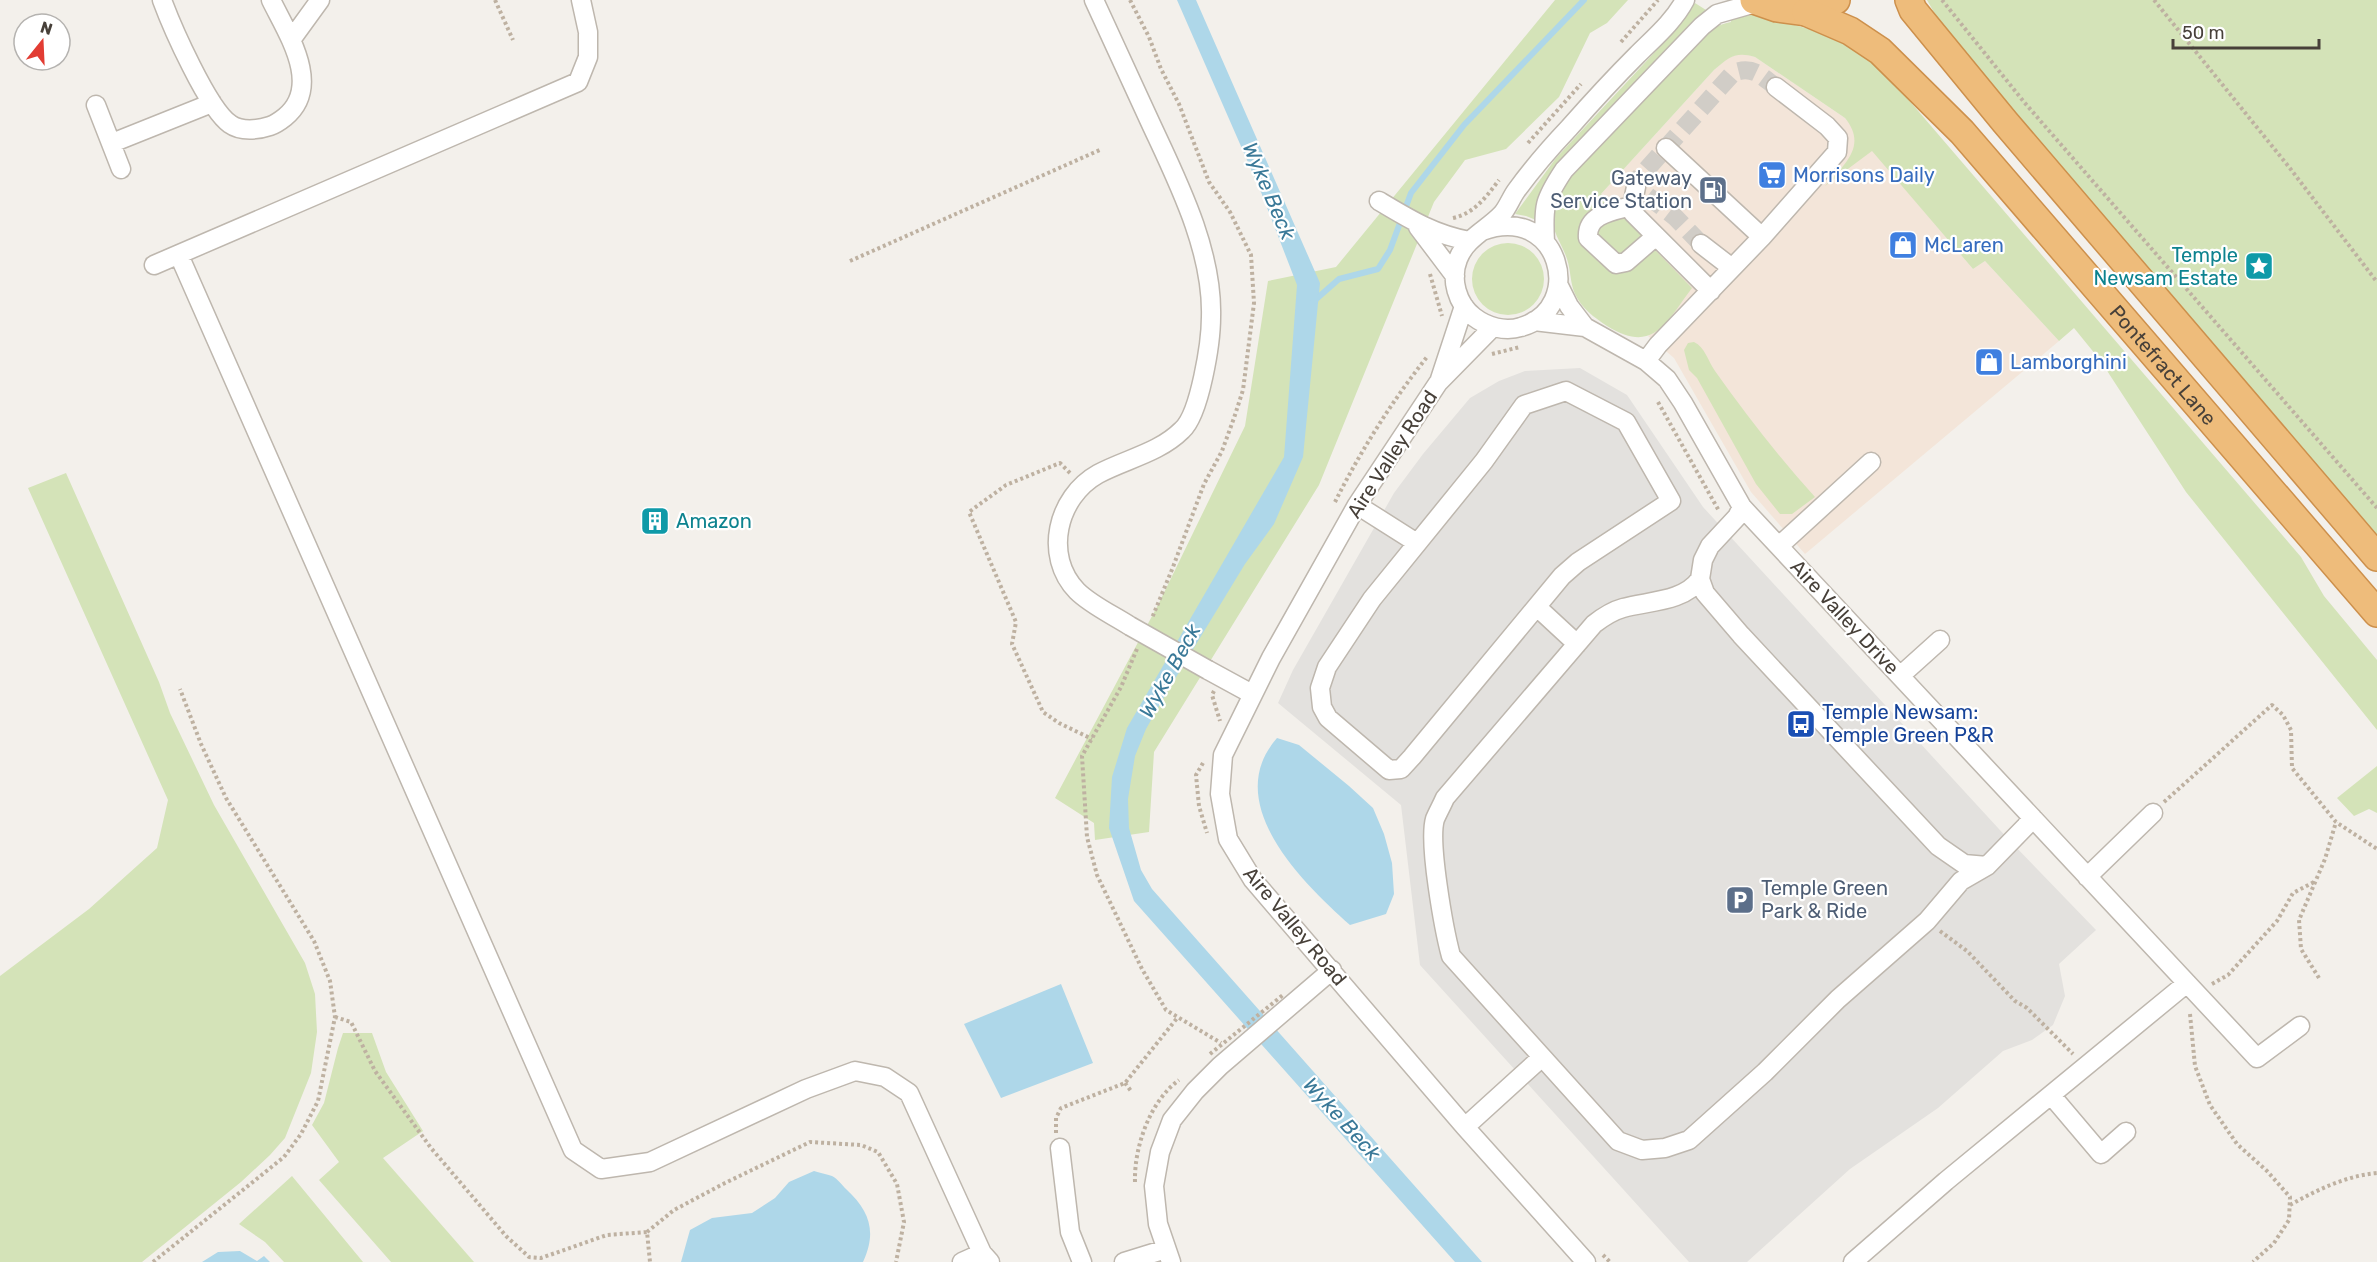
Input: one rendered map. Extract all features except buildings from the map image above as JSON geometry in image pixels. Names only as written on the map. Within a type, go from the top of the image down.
[{"type":"highway","points":[[1757,1],[1777,8],[1806,12],[1836,0]]},
{"type":"highway","name":"Pontefract Lane","points":[[1909,0],[1913,10],[1998,113],[2377,557]]},
{"type":"highway","name":"Pontefract Lane","points":[[1806,12],[1850,31],[1880,51],[1962,132],[2377,613]]},
{"type":"street","points":[[162,0],[202,88],[230,125],[244,130],[261,129],[276,124],[291,112],[302,88],[297,52],[271,0]]},
{"type":"street","points":[[291,40],[320,0]]},
{"type":"street","points":[[154,266],[578,82],[588,57],[588,32],[581,0]]},
{"type":"street","points":[[1094,0],[1195,225],[1206,272],[1211,317],[1199,397],[1184,429],[1157,448],[1097,475],[1077,491],[1063,513],[1058,535],[1058,553],[1065,575],[1077,591],[1130,626],[1252,694]]},
{"type":"street","points":[[1379,201],[1415,223],[1442,235],[1476,236],[1495,226],[1509,225],[1522,227],[1535,233],[1545,242],[1556,261],[1558,284],[1554,298],[1546,311],[1534,321],[1521,327],[1507,329],[1493,327],[1472,315],[1457,292],[1455,276],[1457,260],[1476,236],[1502,214],[1538,163],[1612,80],[1668,24],[1685,0]]},
{"type":"street","points":[[1545,242],[1544,218],[1548,195],[1564,171],[1702,26],[1717,14],[1757,1]]},
{"type":"street","points":[[1646,361],[1658,345],[1762,237],[1837,152],[1838,138],[1827,126],[1776,87]]},
{"type":"street","points":[[112,143],[212,103]]},
{"type":"street","points":[[96,105],[121,169]]},
{"type":"street","points":[[1666,148],[1762,237]]},
{"type":"street","points":[[1636,187],[1633,213],[1711,291]]},
{"type":"street","points":[[1632,206],[1603,214],[1592,222],[1588,238],[1616,264],[1626,261],[1656,236]]},
{"type":"street","points":[[1415,223],[1455,276]]},
{"type":"street","points":[[1701,244],[1732,268]]},
{"type":"street","points":[[179,255],[573,1150],[601,1169],[650,1162],[806,1089],[855,1071],[885,1077],[909,1093],[986,1257],[962,1262]]},
{"type":"street","name":"Aire Valley Drive","points":[[1558,284],[1569,306],[1585,327]]},
{"type":"street","name":"Aire Valley Road","points":[[1438,383],[1464,306]]},
{"type":"street","name":"Aire Valley Drive","points":[[1534,321],[1585,327],[1646,361],[1667,379],[1742,507],[2257,1058],[2300,1026]]},
{"type":"street","name":"Aire Valley Road","points":[[1493,327],[1438,383],[1357,505],[1252,694],[1223,755],[1220,794],[1228,840],[1253,880],[1465,1127],[1586,1262]]},
{"type":"street","points":[[1566,391],[1626,422],[1671,501],[1578,562],[1562,576],[1537,607],[1401,769],[1389,770],[1328,718],[1322,707],[1320,688],[1326,667],[1372,599],[1484,460],[1524,405],[1566,391]]},
{"type":"street","points":[[1779,546],[1871,462]]},
{"type":"street","points":[[1357,505],[1417,543]]},
{"type":"street","points":[[1742,507],[1737,517],[1710,546],[1703,560],[1700,579],[1695,586],[1681,594],[1620,608],[1594,624],[1445,798],[1435,821],[1434,849],[1446,938],[1451,956],[1618,1141],[1642,1150],[1665,1148],[1689,1140],[1765,1072],[1838,999],[1927,921],[1961,881],[1987,866],[2032,817]]},
{"type":"street","points":[[1700,579],[1706,593],[1741,635],[1938,846],[1964,864],[1987,866]]},
{"type":"street","points":[[1537,607],[1577,644]]},
{"type":"street","points":[[1900,676],[1940,640]]},
{"type":"street","points":[[2087,877],[2153,813]]},
{"type":"street","points":[[1124,1262],[1168,1256],[1158,1224],[1154,1186],[1160,1152],[1172,1120],[1195,1091],[1215,1060],[1289,999],[1332,970]]},
{"type":"street","points":[[1853,1262],[1946,1181],[2187,983]]},
{"type":"street","points":[[1465,1127],[1541,1058]]},
{"type":"street","points":[[2050,1095],[2101,1154],[2126,1132]]},
{"type":"street","points":[[1060,1148],[1070,1232],[1082,1262]]},
{"type":"path","points":[[495,0],[513,40]]},
{"type":"path","points":[[1130,0],[1179,104],[1209,182],[1230,212],[1251,255],[1254,303],[1243,390],[1234,418],[1222,451],[1204,484],[1149,624]]},
{"type":"path","points":[[1618,45],[1658,0]]},
{"type":"path","points":[[1942,0],[2024,102],[2377,508]]},
{"type":"path","points":[[2154,0],[2289,167],[2377,282]]},
{"type":"path","points":[[1522,150],[1548,118],[1587,78]]},
{"type":"path","points":[[850,261],[1102,148]]},
{"type":"path","points":[[1452,218],[1467,213],[1479,205],[1488,197],[1503,174]]},
{"type":"path","points":[[1083,486],[1059,463],[1006,485],[969,512],[1016,622],[1012,644],[1043,712],[1059,723],[1092,739]]},
{"type":"path","points":[[1139,645],[1121,687],[1082,756],[1087,837],[1096,875],[1137,959],[1166,1010],[1230,1048]]},
{"type":"path","points":[[153,1262],[284,1157],[301,1134],[318,1101],[335,1017],[330,981],[314,940],[226,798],[201,744],[180,689]]},
{"type":"path","points":[[2153,813],[2272,705],[2283,715],[2291,730],[2292,768],[2336,822],[2377,849]]},
{"type":"path","points":[[2319,978],[2301,949],[2299,920],[2325,859],[2336,822]]},
{"type":"path","points":[[1927,921],[1967,951],[2015,1001],[2027,1008],[2074,1055]]},
{"type":"path","points":[[2187,983],[2195,1066],[2210,1105],[2237,1144],[2267,1171],[2290,1197],[2289,1220],[2274,1243],[2253,1262]]},
{"type":"path","points":[[1215,1060],[1289,999]]},
{"type":"path","points":[[335,1017],[351,1022],[375,1071],[432,1148],[506,1236],[529,1257],[541,1258],[607,1235],[647,1232],[674,1210],[810,1142],[861,1144],[878,1152],[897,1184],[904,1222],[896,1262]]},
{"type":"path","points":[[1060,1148],[1057,1141],[1056,1118],[1061,1108],[1125,1083],[1178,1017]]},
{"type":"path","points":[[1125,1083],[1131,1091]]},
{"type":"path","points":[[2290,1205],[2320,1188],[2364,1174],[2377,1173]]},
{"type":"path","points":[[647,1232],[650,1262]]},
{"type":"shaded area","points":[[1742,53],[1755,57],[1845,118],[1973,269],[1985,261],[2059,341],[1805,554],[1751,492],[1674,358],[1648,336],[1655,332],[1601,194],[1714,70],[1728,58]]},
{"type":"shaded area","name":"Temple Green Park & Ride","points":[[1580,368],[1627,395],[1703,507],[2010,841],[2096,930],[2059,964],[2065,996],[2053,1025],[2032,1040],[2003,1051],[1938,1108],[1850,1169],[1747,1262],[1689,1262],[1420,965],[1401,805],[1278,703],[1293,670],[1394,493],[1470,398],[1499,381],[1525,371]]},
{"type":"green space","points":[[1555,0],[1628,0],[1607,23],[1590,33],[1559,97],[1506,149],[1465,160],[1434,202],[1319,485],[1154,752],[1149,832],[1095,840],[1094,823],[1055,798],[1159,603],[1245,426],[1268,281],[1336,267]]},
{"type":"green space","name":"Temple Newsam Estate","points":[[1927,0],[2377,0],[2377,541],[2054,165],[1939,21]]},
{"type":"green space","points":[[1695,3],[1706,10],[1638,79],[1552,173],[1539,196],[1536,220],[1515,214],[1556,158],[1681,24]]},
{"type":"green space","points":[[1753,13],[1837,37],[1872,61],[1901,91],[2301,557],[2324,596],[2377,660],[2377,730],[2186,492],[2100,360],[2074,328],[2059,341],[1985,261],[1973,269],[1872,151],[1825,186],[1851,155],[1854,146],[1852,128],[1845,118],[1755,57],[1733,56],[1714,70],[1601,194],[1692,288],[1666,323],[1648,336],[1636,337],[1623,334],[1607,326],[1585,308],[1573,290],[1567,259],[1552,222],[1554,207],[1561,190],[1581,165],[1692,46],[1714,28],[1731,22],[1729,14]]},
{"type":"green space","points":[[1508,243],[1528,249],[1538,259],[1544,279],[1538,299],[1528,309],[1508,315],[1488,309],[1478,299],[1472,279],[1478,259],[1488,249]]},
{"type":"green space","points":[[1694,342],[1704,351],[1715,371],[1763,436],[1815,497],[1792,514],[1780,514],[1756,484],[1697,378],[1689,370],[1684,350],[1688,343]]},
{"type":"green space","points":[[66,473],[159,682],[170,713],[214,805],[305,963],[315,994],[317,1032],[311,1073],[285,1138],[241,1182],[142,1262],[0,1262],[0,976],[89,909],[157,848],[168,800],[28,488]]},
{"type":"green space","points":[[2377,766],[2377,813],[2369,809],[2354,816],[2337,798]]},
{"type":"green space","points":[[343,1033],[372,1033],[386,1072],[423,1131],[383,1158],[474,1262],[391,1262],[319,1180],[339,1162],[312,1125],[324,1103]]},
{"type":"green space","points":[[292,1176],[363,1262],[284,1262],[265,1242],[239,1224]]},
{"type":"water","name":"Wyke Beck","points":[[1177,0],[1196,0],[1320,283],[1303,457],[1274,524],[1245,564],[1146,729],[1135,756],[1128,799],[1129,828],[1141,870],[1152,889],[1482,1262],[1455,1262],[1134,901],[1109,828],[1112,777],[1127,728],[1284,457],[1297,285],[1261,192]]},
{"type":"water","points":[[1277,738],[1299,745],[1373,808],[1384,834],[1392,863],[1394,894],[1386,914],[1350,925],[1291,865],[1274,840],[1263,815],[1258,789],[1262,763]]},
{"type":"water","points":[[1061,984],[1093,1063],[1001,1098],[964,1024]]},
{"type":"water","points":[[814,1171],[836,1179],[861,1205],[866,1214],[870,1241],[863,1262],[681,1262],[690,1230],[712,1218],[752,1213],[775,1198],[789,1182]]},
{"type":"water","points":[[240,1251],[257,1261],[264,1256],[270,1262],[202,1262],[218,1252]]},
{"type":"waterway","points":[[1314,301],[1339,279],[1378,269],[1390,250],[1411,193],[1464,125],[1584,0]]},
{"type":"tunnel","points":[[1701,244],[1675,217],[1636,187],[1638,179],[1733,73],[1751,71],[1776,87]]},
{"type":"place","name":"Morrisons Daily","points":[[1772,175]]},
{"type":"place","name":"Gateway Service Station","points":[[1713,190]]},
{"type":"place","name":"McLaren","points":[[1903,245]]},
{"type":"place","name":"Temple Newsam Estate","points":[[2259,266]]},
{"type":"place","name":"Lamborghini","points":[[1989,362]]},
{"type":"place","name":"Amazon","points":[[655,521]]},
{"type":"place","name":"Temple Newsam: Temple Green P&R","points":[[1801,724]]},
{"type":"place","name":"Temple Green Park & Ride","points":[[1740,900]]}]
